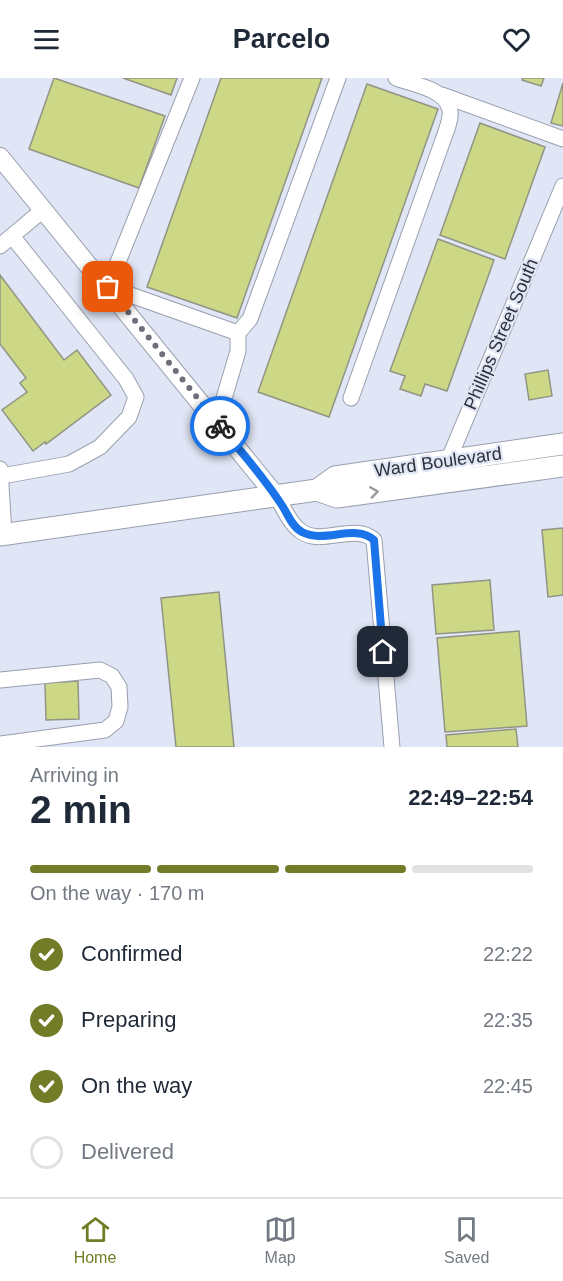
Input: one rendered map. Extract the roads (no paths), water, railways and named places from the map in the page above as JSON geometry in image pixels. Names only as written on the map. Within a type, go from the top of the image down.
[{"type":"highway","name":"Ward Boulevard","points":[[2,535],[317,490],[335,477],[563,444]]},
{"type":"highway","name":"Ward Boulevard","points":[[317,490],[337,497],[563,466]]},
{"type":"main road","points":[[0,157],[276,496]]},
{"type":"street","points":[[192,78],[108,287],[238,333]]},
{"type":"street","points":[[217,422],[238,351],[238,333],[250,319],[338,78]]},
{"type":"street","points":[[396,78],[563,139]]},
{"type":"street","points":[[351,398],[443,140],[450,115],[449,107],[442,95]]},
{"type":"street","name":"Phillips Street South","points":[[440,483],[563,186]]},
{"type":"street","points":[[2,535],[1,472],[69,464],[100,447],[129,417],[136,397],[126,379],[6,241],[44,209]]},
{"type":"street","points":[[276,496],[296,528],[302,532],[322,537],[357,533],[374,540],[392,747]]},
{"type":"street","points":[[0,680],[100,670],[112,676],[119,687],[120,706],[116,721],[105,730],[0,744]]}]
